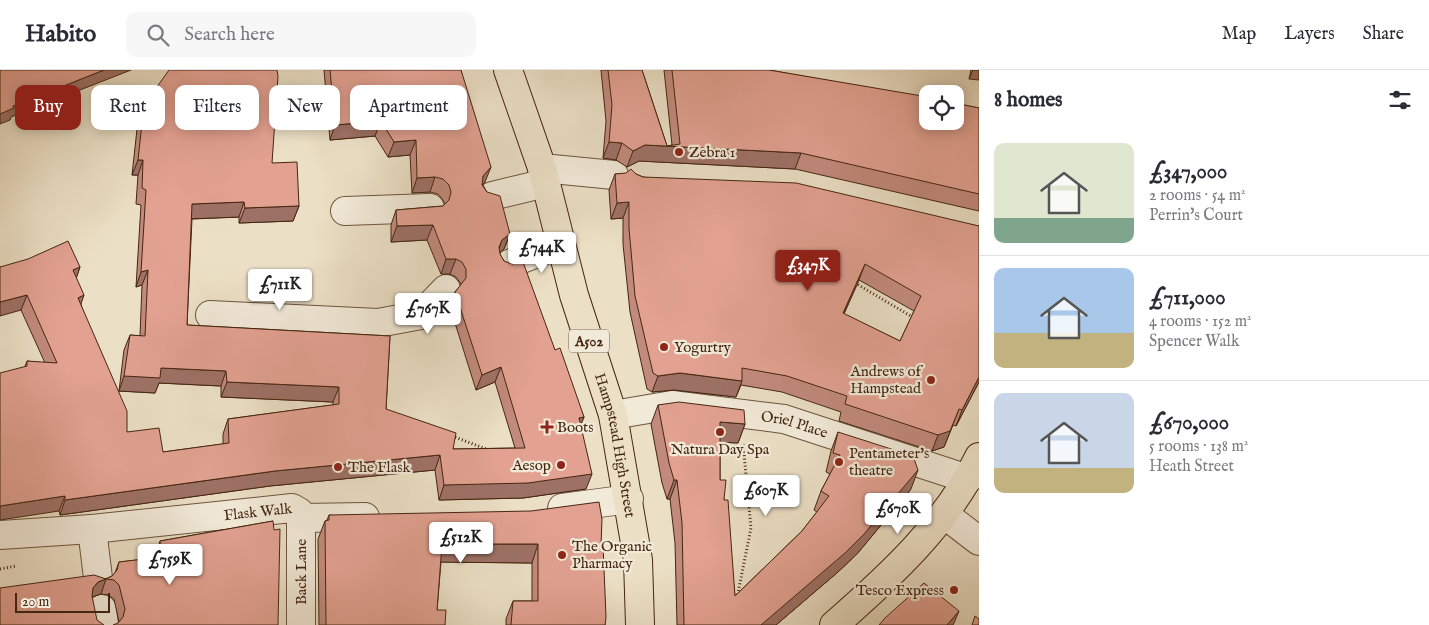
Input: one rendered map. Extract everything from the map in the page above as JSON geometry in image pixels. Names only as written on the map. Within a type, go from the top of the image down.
[{"type":"main road","name":"Hampstead High Street","points":[[511,71],[544,175],[574,295],[613,415],[638,560],[640,625]]},
{"type":"main road","points":[[834,625],[888,577],[944,514],[974,468]]},
{"type":"street","points":[[492,196],[544,175],[614,175]]},
{"type":"street","points":[[344,211],[430,208]]},
{"type":"street","points":[[509,264],[560,244]]},
{"type":"street","points":[[210,315],[378,323],[421,315],[446,289]]},
{"type":"street","name":"Oriel Place","points":[[613,415],[672,405],[784,418],[974,468]]},
{"type":"street","points":[[534,512],[629,499]]},
{"type":"street","name":"Flask Walk","points":[[0,534],[92,530],[292,508],[300,512],[301,518],[390,516]]},
{"type":"street","points":[[944,514],[979,541]]},
{"type":"street","name":"Back Lane","points":[[301,518],[301,625]]},
{"type":"street","points":[[92,530],[98,578]]},
{"type":"path","points":[[851,280],[919,321]]},
{"type":"path","points":[[738,602],[751,528],[740,413]]},
{"type":"path","points":[[449,435],[493,452]]},
{"type":"building","points":[[0,70],[104,70],[66,85],[15,85],[14,108],[0,114]]},
{"type":"building","points":[[169,70],[277,70],[277,85],[269,85],[269,130],[274,130],[272,163],[297,162],[299,206],[245,208],[244,202],[192,204],[187,325],[390,336],[386,409],[456,433],[453,449],[525,448],[501,367],[482,375],[455,292],[466,278],[466,269],[462,262],[456,259],[446,259],[433,225],[397,226],[396,210],[443,206],[449,200],[451,192],[449,185],[443,179],[435,177],[417,178],[416,140],[394,142],[387,130],[467,130],[467,89],[491,167],[483,176],[482,185],[487,192],[500,196],[510,234],[502,240],[499,247],[500,254],[504,261],[512,264],[523,262],[555,350],[560,348],[584,417],[579,418],[592,474],[528,483],[444,485],[440,455],[275,471],[65,500],[65,496],[0,506],[0,373],[27,366],[27,361],[57,363],[27,295],[0,302],[0,267],[28,259],[68,241],[80,267],[73,270],[84,295],[78,298],[127,411],[127,432],[159,428],[163,452],[229,443],[228,419],[339,404],[339,387],[227,382],[226,371],[161,368],[160,378],[124,376],[130,335],[145,336],[148,270],[141,272],[146,190],[142,188],[143,160],[138,160],[141,130],[165,130],[165,85],[158,85]]},
{"type":"building","points":[[330,70],[461,70],[466,85],[350,85],[350,124],[340,125],[340,85],[331,85]]},
{"type":"building","points":[[608,70],[642,70],[667,146],[680,144],[672,70],[769,70],[919,95],[919,130],[964,130],[964,105],[979,108],[979,194],[801,153],[645,145],[633,151],[622,143],[609,142],[612,105]]},
{"type":"building","points":[[631,169],[643,177],[796,183],[979,226],[979,377],[962,410],[959,409],[950,431],[938,435],[845,404],[847,396],[787,376],[742,368],[742,381],[680,373],[658,376],[653,373],[635,296],[629,228],[629,202],[617,203],[615,174],[626,173]],"holes":[[[865,264],[921,296],[900,341],[843,313]]]},
{"type":"building","points":[[679,402],[744,410],[745,424],[720,422],[720,480],[726,480],[724,500],[728,500],[735,596],[802,531],[829,496],[821,491],[840,455],[833,453],[838,432],[913,456],[918,470],[864,534],[845,553],[761,625],[684,625],[682,523],[677,480],[674,480],[669,463],[658,405]]},
{"type":"building","points":[[599,502],[602,519],[601,545],[603,545],[605,625],[511,625],[513,601],[538,601],[538,544],[442,544],[437,610],[446,610],[445,625],[326,625],[325,521],[329,520],[329,515],[531,511]]},
{"type":"building","points":[[273,521],[274,530],[280,529],[278,625],[113,625],[118,623],[123,617],[125,609],[119,585],[114,580],[106,579],[117,570],[119,562],[161,557],[160,541]]},
{"type":"building","points":[[94,575],[106,579],[98,582],[93,588],[92,596],[97,620],[104,625],[0,625],[0,588]]},
{"type":"building","points":[[924,583],[959,611],[947,625],[879,625],[885,618]]},
{"type":"building","points":[[975,616],[979,619],[979,625],[972,625]]},
{"type":"place","name":"Zebra 1","points":[[679,152]]},
{"type":"place","name":"Yogurtry","points":[[664,347]]},
{"type":"place","name":"Andrews of Hampstead","points":[[931,380]]},
{"type":"place","name":"Boots","points":[[547,427]]},
{"type":"place","name":"Natura Day Spa","points":[[720,432]]},
{"type":"place","name":"Pentameter's theatre","points":[[839,462]]},
{"type":"place","name":"Aesop","points":[[561,465]]},
{"type":"place","name":"The Flask","points":[[338,467]]},
{"type":"place","name":"The Organic Pharmacy","points":[[562,555]]},
{"type":"place","name":"Tesco Express","points":[[954,590]]}]
